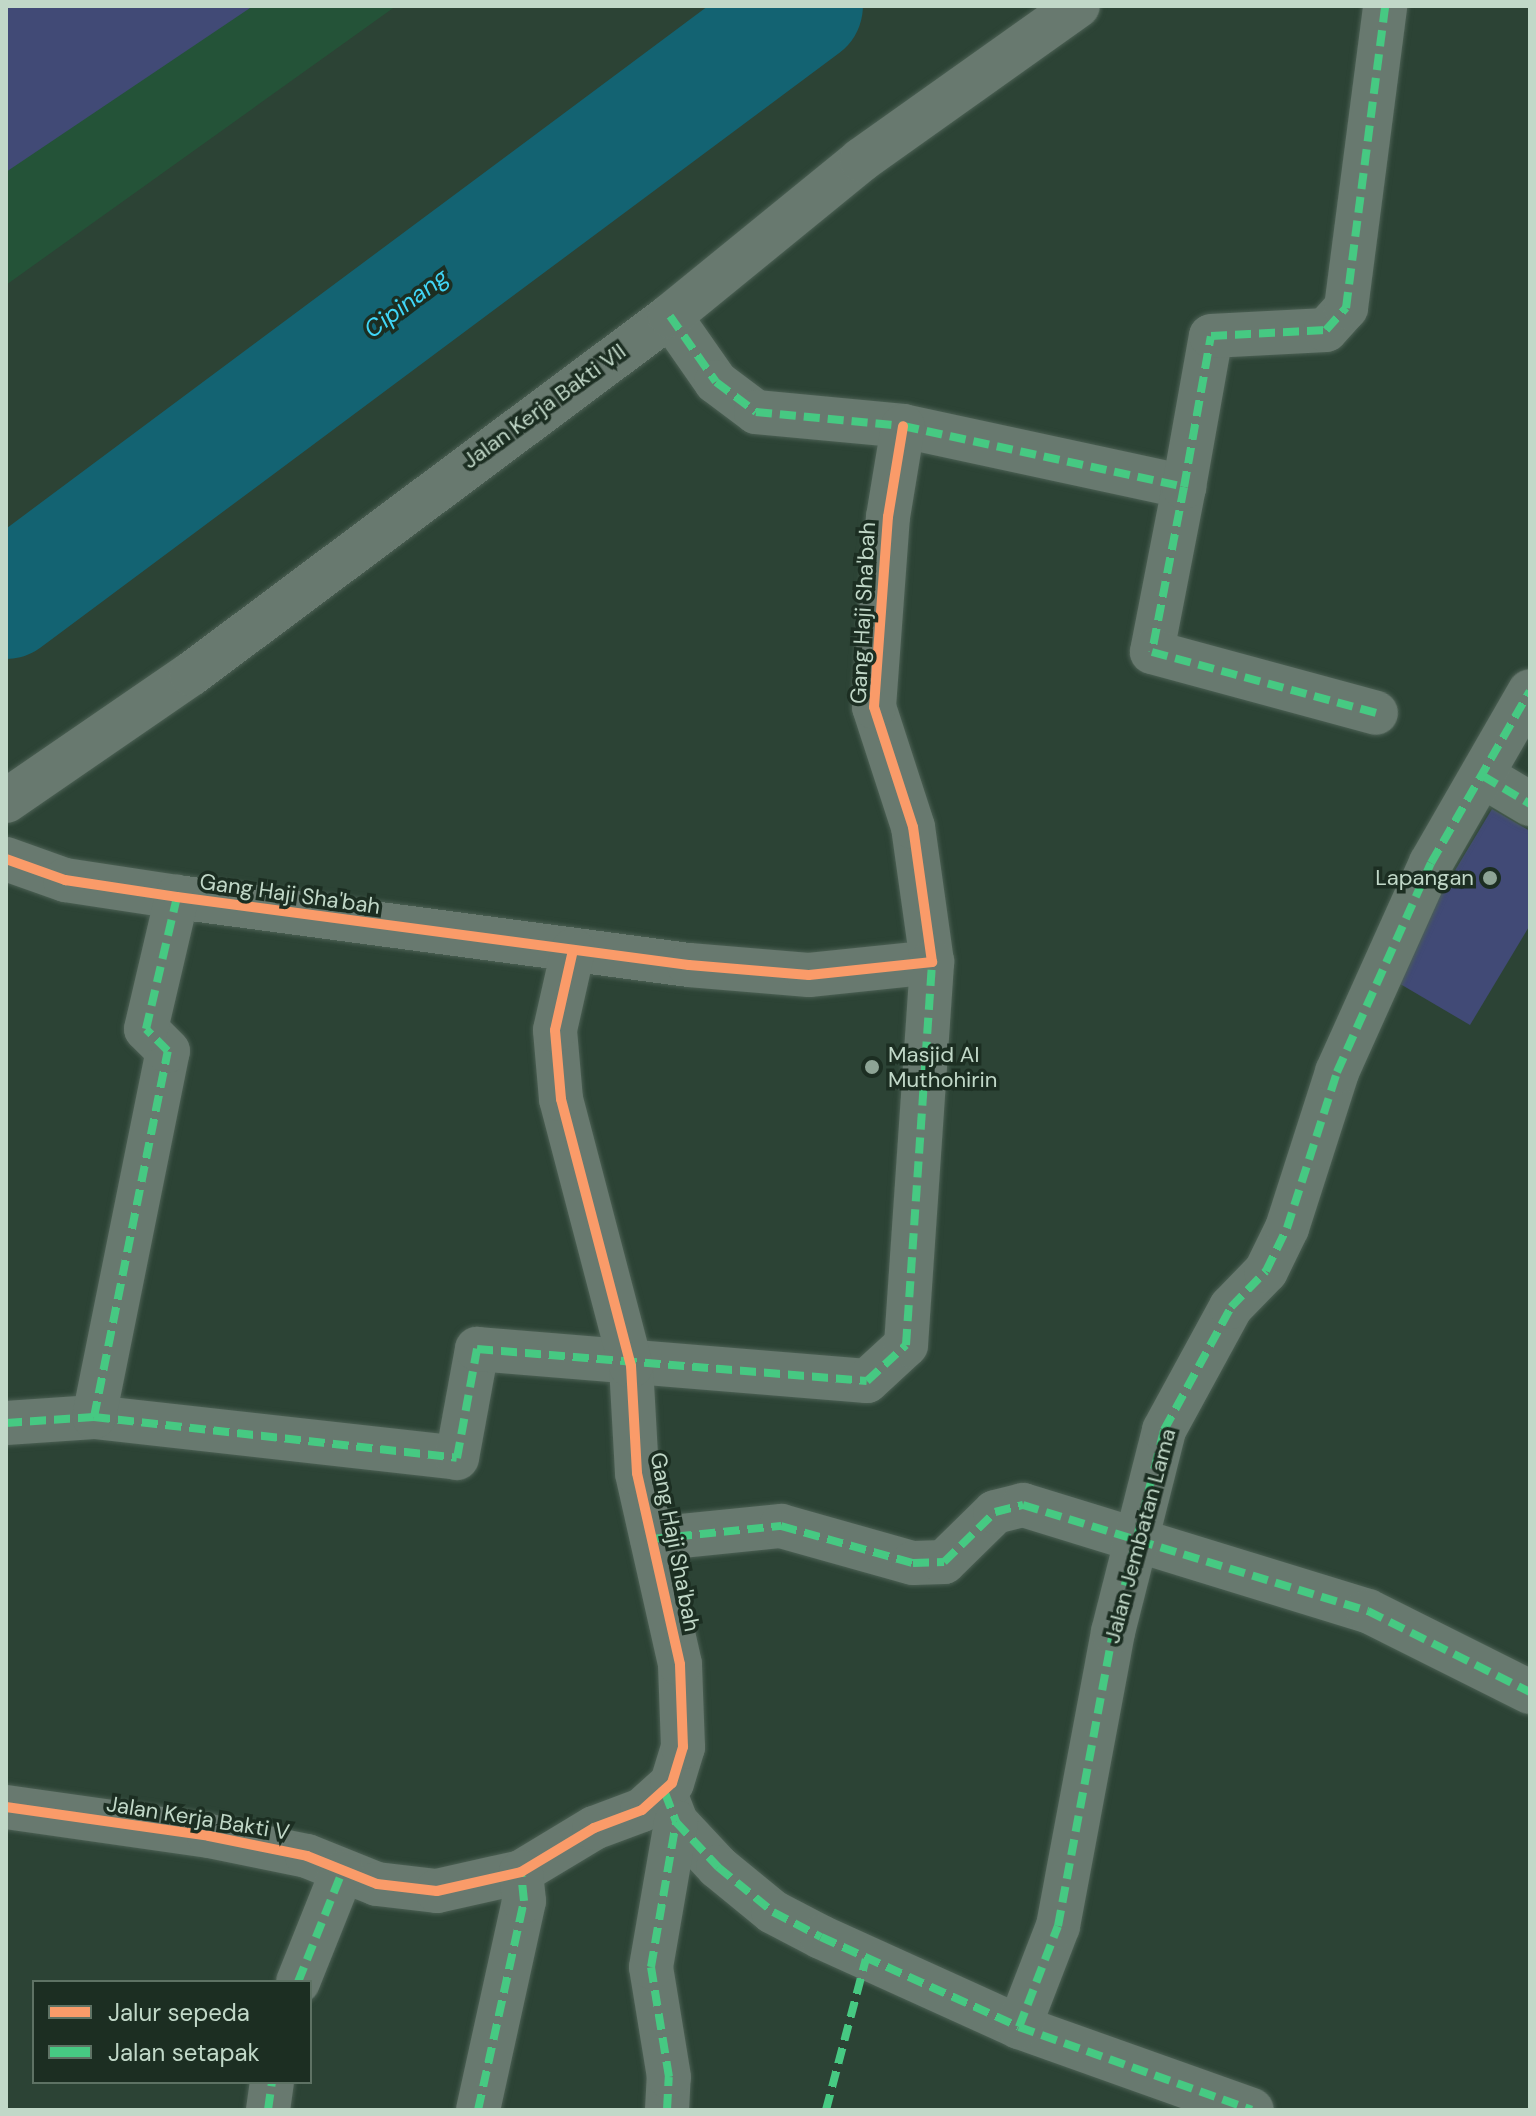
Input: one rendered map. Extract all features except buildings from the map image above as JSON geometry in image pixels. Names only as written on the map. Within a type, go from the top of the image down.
[{"type":"street","name":"Jalan Kerja Bakti VII","points":[[6,801],[191,674],[505,432],[670,316],[861,160],[1078,6]]},
{"type":"street","points":[[1376,713],[1152,652],[1211,336],[1326,330],[1346,308],[1385,6]]},
{"type":"street","points":[[670,316],[716,382],[756,412],[903,426],[1184,487]]},
{"type":"street","name":"Gang Haji Sha'bah","points":[[6,859],[65,880],[573,950],[809,975],[932,962],[913,827],[874,707],[888,517],[903,426]]},
{"type":"street","name":"Jalan Jembatan Lama","points":[[1019,2027],[1058,1926],[1113,1632],[1140,1539],[1164,1430],[1231,1307],[1266,1271],[1287,1228],[1337,1072],[1431,863],[1530,691]]},
{"type":"street","points":[[1483,776],[1530,804]]},
{"type":"street","name":"Gang Haji Sha'bah","points":[[94,1417],[168,1051],[146,1029],[177,897]]},
{"type":"street","name":"Gang Haji Sha'bah","points":[[573,950],[555,1030],[561,1099],[631,1366],[637,1473],[680,1664],[683,1747],[670,1808],[651,1967],[669,2077],[667,2110]]},
{"type":"street","points":[[6,1423],[94,1417],[457,1458],[477,1349],[631,1366],[867,1381],[906,1345],[932,962]]},
{"type":"street","points":[[652,1539],[781,1526],[913,1563],[944,1562],[995,1512],[1023,1505],[1368,1611],[1530,1692]]},
{"type":"street","name":"Jalan Kerja Bakti V","points":[[6,1807],[209,1836],[307,1856],[342,1872],[437,1891],[521,1872]]},
{"type":"street","points":[[478,2110],[524,1901],[521,1872],[670,1808],[773,1912],[917,1986],[1019,2027],[1252,2110]]},
{"type":"street","points":[[299,1980],[342,1872]]},
{"type":"street","points":[[268,2110],[272,2084]]},
{"type":"shaded area","points":[[6,6],[396,6],[6,285]]},
{"type":"shaded area","points":[[6,6],[253,6],[6,172]]},
{"type":"shaded area","name":"Lapangan","points":[[1492,809],[1530,831],[1530,925],[1470,1025],[1390,978]]},
{"type":"waterway","name":"Cipinang","points":[[6,601],[805,6]]},
{"type":"marked path","points":[[1184,487],[1211,336],[1326,330],[1346,308],[1385,6]]},
{"type":"marked path","points":[[670,316],[716,382],[756,412],[903,426],[1184,487],[1152,652],[1376,713]]},
{"type":"marked path","points":[[1019,2027],[1058,1926],[1113,1632],[1164,1430],[1231,1307],[1266,1271],[1287,1228],[1337,1072],[1431,863],[1530,691]]},
{"type":"marked path","points":[[1483,776],[1530,804]]},
{"type":"marked path","points":[[6,1423],[94,1417],[168,1051],[146,1029],[177,897]]},
{"type":"marked path","points":[[94,1417],[457,1458],[477,1349],[867,1381],[906,1345],[932,962]]},
{"type":"marked path","points":[[652,1539],[781,1526],[913,1563],[944,1562],[995,1512],[1023,1505],[1368,1611],[1530,1692]]},
{"type":"marked path","points":[[665,1793],[676,1822],[718,1867],[773,1912],[1019,2027],[1252,2110]]},
{"type":"marked path","points":[[667,2110],[669,2077],[651,1967],[676,1822]]},
{"type":"marked path","points":[[299,1980],[342,1872]]},
{"type":"marked path","points":[[478,2110],[524,1901],[521,1872]]},
{"type":"marked path","points":[[826,2110],[866,1959]]},
{"type":"marked path","points":[[268,2110],[272,2084]]},
{"type":"cycle path","points":[[6,859],[65,880],[689,965],[809,975],[932,962],[913,827],[874,707],[888,517],[903,426]]},
{"type":"cycle path","points":[[6,1807],[209,1836],[307,1856],[377,1884],[437,1891],[521,1872],[594,1828],[642,1810],[672,1783],[683,1747],[680,1664],[637,1473],[631,1366],[561,1099],[555,1030],[573,950]]},
{"type":"place","name":"Lapangan","points":[[1490,878]]},
{"type":"place","name":"Masjid Al Muthohirin","points":[[872,1067]]}]
